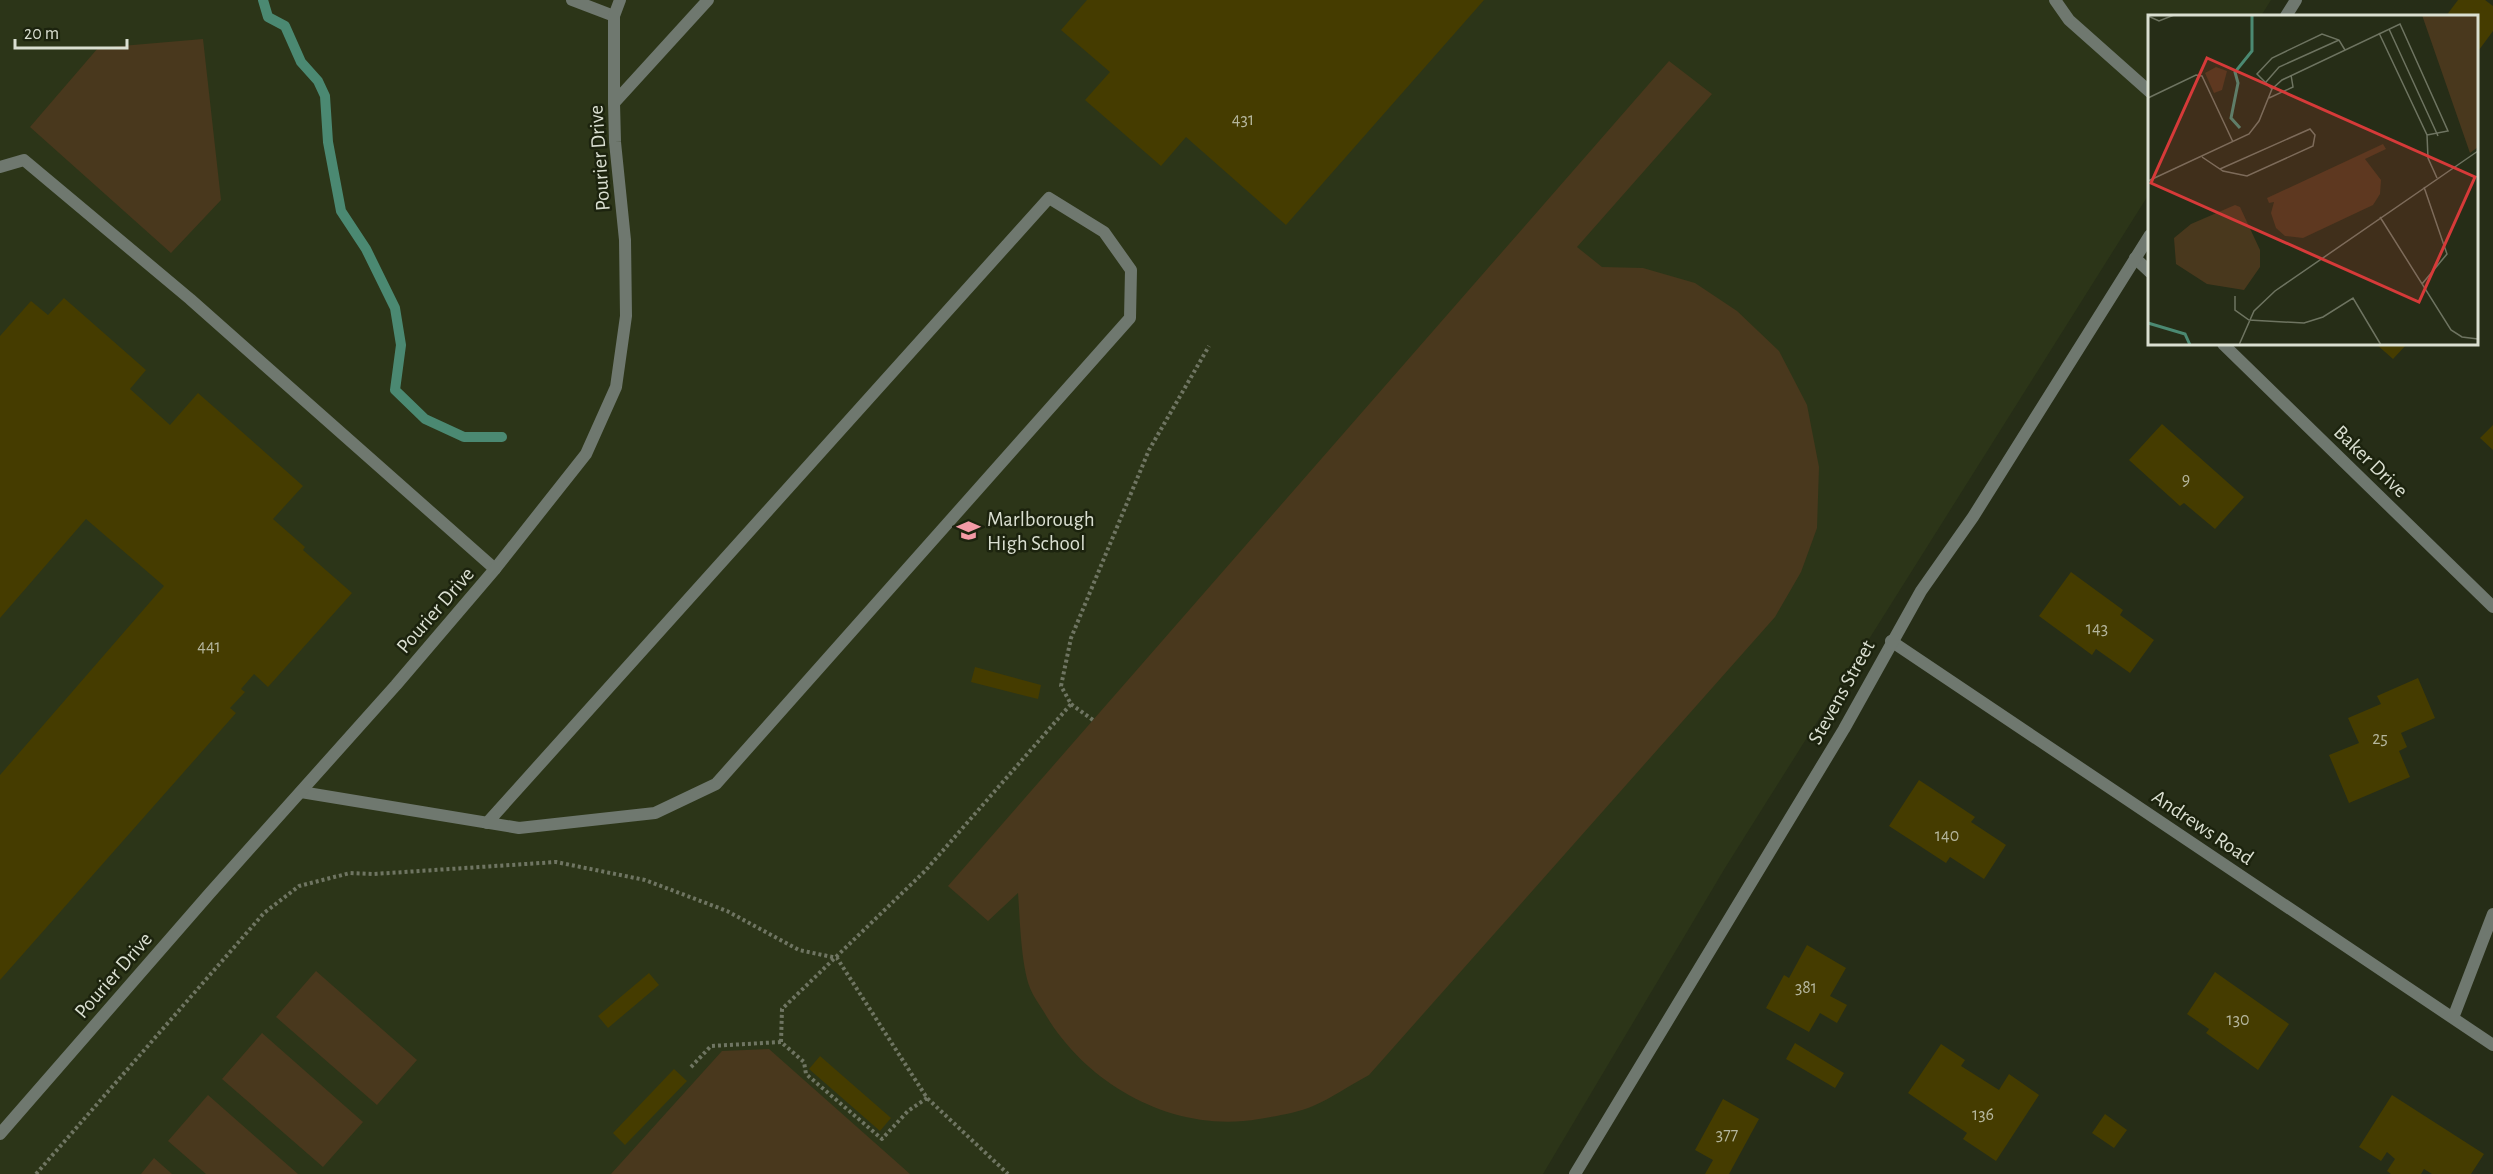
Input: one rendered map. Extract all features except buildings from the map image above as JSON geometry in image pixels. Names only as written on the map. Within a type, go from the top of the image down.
[{"type":"street","points":[[572,0],[614,16]]},
{"type":"street","name":"Pourier Drive","points":[[0,1134],[495,569],[586,454],[616,387],[626,316],[625,240],[615,141],[614,103],[614,16],[620,0]]},
{"type":"street","points":[[614,103],[708,0]]},
{"type":"street","points":[[2055,0],[2069,20],[2148,90]]},
{"type":"street","points":[[2287,15],[2296,0]]},
{"type":"street","points":[[0,167],[24,160],[190,299],[495,569]]},
{"type":"street","points":[[301,792],[487,823],[519,828],[655,813],[716,784],[1130,318],[1131,270],[1104,232],[1049,198],[487,823]]},
{"type":"street","name":"Stevens Street","points":[[1575,1174],[1844,729],[1891,641],[1921,591],[1973,517],[2148,238]]},
{"type":"street","points":[[2135,258],[2148,270]]},
{"type":"street","name":"Baker Drive","points":[[2224,345],[2493,607]]},
{"type":"street","name":"Andrews Road","points":[[1891,641],[2493,1045]]},
{"type":"street","points":[[2453,1018],[2493,914]]},
{"type":"path","points":[[1093,720],[1071,704],[1061,686],[1071,638],[1149,450],[1209,346]]},
{"type":"path","points":[[781,1042],[782,1009],[925,871],[1071,704]]},
{"type":"path","points":[[36,1174],[264,912],[299,886],[350,873],[374,874],[556,862],[645,880],[727,912],[799,950],[837,958],[927,1098],[1008,1174]]},
{"type":"path","points":[[691,1067],[711,1046],[781,1042],[804,1062],[806,1074],[882,1139],[908,1111],[927,1098]]},
{"type":"shaded area","name":"Marlborough High School","points":[[0,0],[2271,0],[2262,15],[2148,15],[2148,196],[1725,868],[1543,1174],[0,1174]]},
{"type":"shaded area","points":[[203,39],[221,200],[171,253],[30,127],[98,48]]},
{"type":"shaded area","points":[[1669,61],[1712,94],[1577,247],[1602,267],[1643,268],[1695,283],[1737,311],[1779,351],[1807,405],[1819,467],[1817,528],[1801,572],[1775,617],[1369,1075],[1313,1106],[1259,1119],[1227,1122],[1195,1119],[1165,1111],[1135,1098],[1108,1082],[1083,1062],[1062,1038],[1034,997],[1027,978],[1021,942],[1018,893],[988,921],[948,886]]},
{"type":"shaded area","points":[[316,971],[417,1060],[377,1105],[276,1017]]},
{"type":"shaded area","points":[[262,1033],[363,1122],[323,1167],[222,1079]]},
{"type":"shaded area","points":[[769,1049],[910,1174],[611,1174],[722,1051]]},
{"type":"shaded area","points":[[208,1095],[298,1174],[206,1174],[168,1141]]},
{"type":"shaded area","points":[[154,1158],[172,1174],[141,1174]]},
{"type":"waterway","points":[[263,0],[268,17],[285,26],[301,62],[318,81],[325,96],[328,142],[341,211],[366,249],[395,308],[401,345],[395,390],[425,419],[464,437],[502,437]]},
{"type":"place","name":"Marlborough High School","points":[[969,531]]}]
